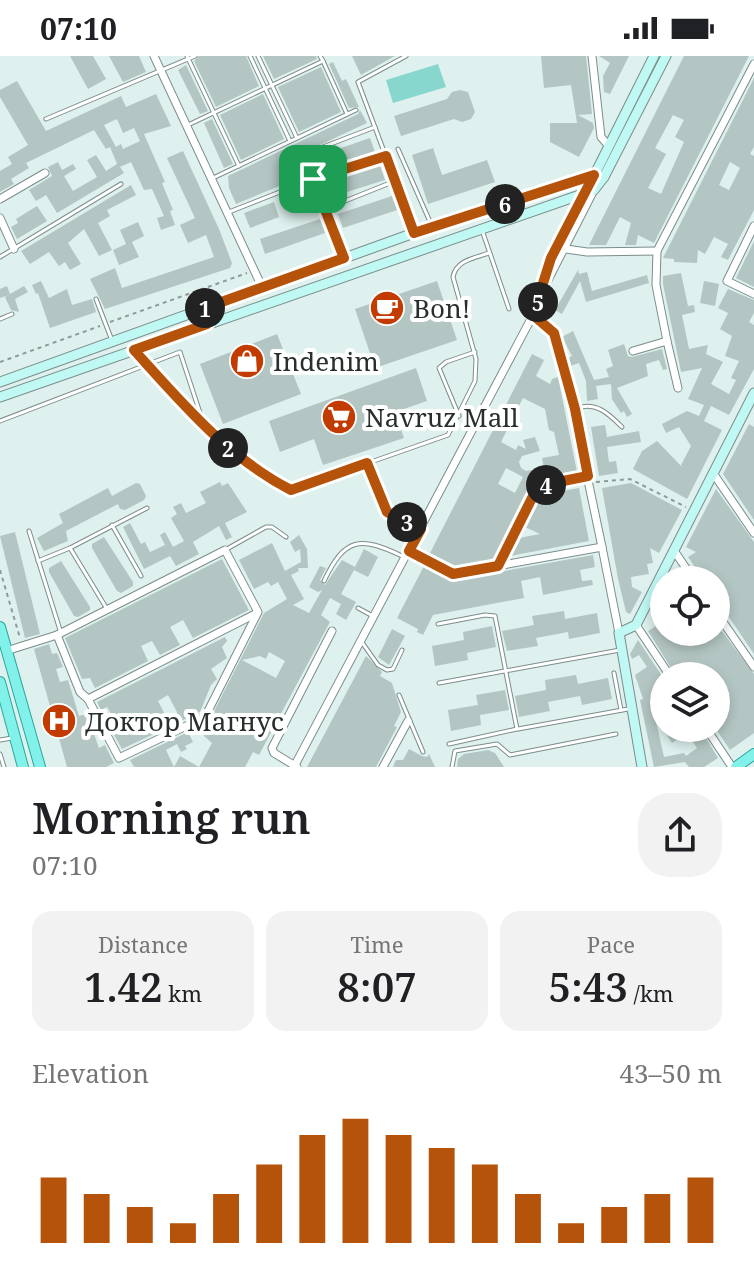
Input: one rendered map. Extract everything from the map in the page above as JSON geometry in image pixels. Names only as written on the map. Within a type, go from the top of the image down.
[{"type":"main road","points":[[599,176],[608,145],[654,56]]},
{"type":"main road","points":[[0,397],[590,192],[666,56]]},
{"type":"main road","points":[[0,382],[414,233],[599,176]]},
{"type":"main road","points":[[202,309],[207,324]]},
{"type":"main road","points":[[642,767],[619,633],[636,625],[754,394]]},
{"type":"main road","points":[[0,627],[40,767]]},
{"type":"main road","points":[[0,682],[23,767]]},
{"type":"main road","points":[[734,767],[754,754]]},
{"type":"street","points":[[154,56],[262,287]]},
{"type":"street","points":[[592,56],[601,137],[608,145]]},
{"type":"street","points":[[678,388],[656,285],[657,251],[754,64]]},
{"type":"street","points":[[0,199],[45,173]]},
{"type":"street","points":[[543,287],[566,249],[590,192]]},
{"type":"street","points":[[332,631],[272,748],[282,763],[296,766],[533,315],[551,258],[590,192]]},
{"type":"street","points":[[0,218],[14,249]]},
{"type":"street","points":[[754,226],[727,281],[754,294]]},
{"type":"street","points":[[566,249],[587,252],[657,251]]},
{"type":"street","points":[[533,315],[554,333],[575,409],[619,633]]},
{"type":"street","points":[[633,351],[667,341]]},
{"type":"street","points":[[713,473],[754,533]]},
{"type":"street","points":[[498,566],[538,486],[589,479]]},
{"type":"street","points":[[408,555],[453,574],[602,547]]},
{"type":"street","points":[[6,651],[59,634],[225,550],[258,612]]},
{"type":"street","points":[[675,552],[684,566]]},
{"type":"street","points":[[88,699],[258,612]]},
{"type":"street","points":[[59,634],[80,692],[88,699],[119,758],[205,717],[258,612]]},
{"type":"street","points":[[636,625],[661,662]]},
{"type":"street","points":[[730,632],[754,667]]},
{"type":"street","points":[[383,767],[408,721]]},
{"type":"street","points":[[716,742],[734,767]]},
{"type":"lane","points":[[46,119],[195,56]]},
{"type":"lane","points":[[250,56],[290,141]]},
{"type":"lane","points":[[258,56],[297,138]]},
{"type":"lane","points":[[406,56],[358,82],[414,233]]},
{"type":"lane","points":[[188,58],[239,166]]},
{"type":"lane","points":[[188,125],[322,58],[347,114]]},
{"type":"lane","points":[[213,178],[356,110]]},
{"type":"lane","points":[[344,258],[306,159],[310,152],[375,127]]},
{"type":"lane","points":[[398,149],[433,227]]},
{"type":"lane","points":[[229,212],[313,179],[386,156]]},
{"type":"lane","points":[[325,209],[395,181]]},
{"type":"lane","points":[[0,257],[121,184]]},
{"type":"lane","points":[[481,228],[509,309]]},
{"type":"lane","points":[[134,350],[205,428],[238,458],[291,490],[448,435],[475,381],[475,352],[453,277],[458,265],[489,253]]},
{"type":"lane","points":[[96,299],[113,342]]},
{"type":"lane","points":[[0,319],[12,314]]},
{"type":"lane","points":[[0,421],[180,352],[205,428]]},
{"type":"lane","points":[[459,416],[439,368],[441,364],[475,352]]},
{"type":"lane","points":[[575,409],[583,405],[607,412],[622,427]]},
{"type":"lane","points":[[367,463],[387,512],[421,529]]},
{"type":"lane","points":[[38,561],[147,508]]},
{"type":"lane","points":[[112,525],[141,576]]},
{"type":"lane","points":[[225,550],[266,527],[272,527],[286,537]]},
{"type":"lane","points":[[29,531],[59,634]]},
{"type":"lane","points":[[324,581],[336,556],[347,546],[365,542],[408,555]]},
{"type":"lane","points":[[70,548],[107,609]]},
{"type":"lane","points":[[358,608],[375,616]]},
{"type":"lane","points":[[438,624],[495,616],[517,729]]},
{"type":"lane","points":[[361,641],[369,654],[387,670],[393,669],[402,650]]},
{"type":"lane","points":[[439,683],[622,650]]},
{"type":"lane","points":[[614,673],[621,710]]},
{"type":"lane","points":[[399,695],[423,752]]},
{"type":"lane","points":[[449,744],[632,708]]},
{"type":"lane","points":[[452,767],[455,751],[497,744],[510,755],[616,734]]},
{"type":"lane","points":[[0,740],[15,737]]},
{"type":"lane","points":[[0,754],[4,767]]},
{"type":"path","points":[[0,362],[254,270]]},
{"type":"path","points":[[589,479],[630,479],[695,512]]},
{"type":"path","points":[[0,570],[22,646]]},
{"type":"shaded area","points":[[438,64],[446,87],[393,103],[386,80]]},
{"type":"building","points":[[70,56],[93,56],[106,79],[88,89]]},
{"type":"building","points":[[109,56],[139,56],[146,72],[123,82]]},
{"type":"building","points":[[199,56],[246,56],[259,86],[216,107],[194,61]]},
{"type":"building","points":[[263,56],[316,56],[317,59],[274,79]]},
{"type":"building","points":[[352,56],[395,56],[361,75]]},
{"type":"building","points":[[541,56],[586,56],[592,114],[578,115],[593,123],[594,128],[579,157],[550,142],[550,123],[577,123],[571,85],[544,88]]},
{"type":"building","points":[[599,56],[629,56],[610,94],[604,92],[603,76],[610,63]]},
{"type":"building","points":[[684,56],[749,56],[654,243],[638,235],[636,245],[625,245],[631,223],[620,217],[606,245],[589,245]],"holes":[[[673,115],[684,120],[675,137],[684,142],[661,194],[648,188],[666,154],[655,148]]]},
{"type":"building","points":[[333,62],[342,81],[346,79],[359,107],[349,108],[329,64]]},
{"type":"building","points":[[186,65],[208,111],[200,114],[178,70]]},
{"type":"building","points":[[321,67],[341,112],[299,132],[278,87]]},
{"type":"building","points":[[754,78],[754,147],[750,154],[754,156],[754,210],[728,260],[721,257],[728,244],[714,237],[705,254],[698,250],[697,263],[663,258]],"holes":[[[730,162],[740,168],[729,190],[719,185]]]},
{"type":"building","points":[[17,81],[46,131],[121,96],[126,107],[156,94],[171,126],[144,134],[165,182],[162,183],[173,210],[170,211],[175,225],[161,230],[157,218],[164,216],[152,189],[144,190],[131,162],[120,167],[124,173],[57,213],[46,195],[36,201],[29,190],[52,176],[48,167],[58,162],[62,170],[73,164],[76,169],[64,176],[73,191],[97,177],[87,160],[96,155],[106,171],[117,164],[110,147],[106,149],[94,130],[26,163],[29,168],[11,179],[14,184],[0,192],[0,171],[12,164],[8,157],[28,145],[0,97],[0,90]],"holes":[[[117,119],[123,133],[134,128],[140,141],[123,149],[121,144],[116,147],[104,125]]]},
{"type":"building","points":[[452,92],[468,92],[475,112],[471,119],[462,122],[454,119],[401,136],[394,116],[447,99]]},
{"type":"building","points":[[263,94],[284,139],[241,160],[220,115]]},
{"type":"building","points":[[360,110],[367,123],[292,158],[301,177],[236,204],[228,176],[358,114]]},
{"type":"building","points":[[212,119],[233,164],[224,168],[204,123]]},
{"type":"building","points":[[370,138],[376,155],[317,173],[312,158]]},
{"type":"building","points":[[433,148],[442,175],[487,160],[495,182],[428,204],[412,155]]},
{"type":"building","points":[[183,151],[219,229],[232,263],[230,268],[105,309],[90,279],[115,268],[122,288],[214,257],[206,235],[188,243],[180,225],[195,218],[167,158]]},
{"type":"building","points":[[379,163],[385,180],[328,198],[322,181]]},
{"type":"building","points":[[131,185],[136,195],[107,210],[110,216],[98,223],[112,250],[99,256],[84,229],[68,243],[81,264],[70,270],[65,262],[59,266],[49,252],[30,264],[21,251]]},
{"type":"building","points":[[306,191],[312,206],[291,213],[286,198]]},
{"type":"building","points":[[392,196],[397,210],[343,228],[338,214]]},
{"type":"building","points":[[274,202],[279,217],[250,228],[244,213]]},
{"type":"building","points":[[37,206],[47,221],[17,239],[11,227],[18,223],[16,219]]},
{"type":"building","points":[[320,219],[325,233],[265,254],[260,239]]},
{"type":"building","points":[[138,222],[144,236],[132,242],[139,257],[119,265],[113,250],[126,244],[120,230]]},
{"type":"building","points":[[754,241],[754,287],[736,278]]},
{"type":"building","points":[[578,270],[579,274],[587,272],[592,291],[647,275],[649,283],[586,302],[580,281],[562,314],[555,310]]},
{"type":"building","points":[[681,273],[688,306],[694,305],[695,312],[682,315],[689,349],[708,345],[706,354],[723,362],[711,384],[729,394],[736,380],[731,378],[739,361],[725,356],[732,336],[720,329],[728,313],[718,308],[728,289],[754,300],[754,313],[749,322],[754,325],[754,369],[729,415],[711,406],[704,421],[722,430],[687,499],[633,469],[642,451],[657,441],[683,468],[681,465],[691,446],[679,427],[666,433],[662,424],[687,411],[699,416],[704,405],[688,399],[702,368],[681,372],[663,284],[663,276]]},
{"type":"building","points":[[41,281],[49,298],[67,289],[72,305],[92,299],[96,312],[50,328],[38,293],[32,285]]},
{"type":"building","name":"Navruz Mall","points":[[437,281],[457,340],[375,368],[355,309]]},
{"type":"building","points":[[704,281],[719,284],[715,306],[700,303]]},
{"type":"building","points":[[7,286],[10,294],[24,286],[28,292],[15,299],[19,312],[11,310],[5,297],[9,295],[0,298],[0,289]]},
{"type":"building","points":[[573,331],[594,380],[609,377],[606,369],[613,366],[608,350],[624,344],[628,356],[632,357],[662,349],[667,369],[663,370],[659,360],[646,364],[648,376],[617,388],[632,414],[627,417],[624,411],[621,413],[612,399],[611,384],[596,386],[598,399],[587,401],[586,381],[579,363],[570,366],[568,358],[572,356],[562,337]]},
{"type":"building","name":"Navruz Mall","points":[[277,334],[301,394],[223,424],[200,364]]},
{"type":"building","points":[[532,354],[544,360],[536,376],[550,384],[552,379],[558,377],[577,472],[535,480],[494,560],[456,566],[430,553]],"holes":[[[523,398],[545,409],[549,430],[554,432],[559,455],[542,458],[544,468],[526,471],[519,462],[522,456],[540,451],[535,437],[523,440],[526,449],[518,445],[516,450],[501,442]],[[506,468],[523,477],[515,493],[498,484]]]},
{"type":"building","name":"Navruz Mall","points":[[416,368],[427,401],[395,412],[404,438],[323,465],[314,439],[280,452],[269,421]]},
{"type":"building","points":[[749,424],[754,427],[754,520],[723,474]]},
{"type":"building","points":[[605,425],[607,437],[639,431],[641,442],[607,447],[609,462],[616,461],[618,473],[599,476],[591,427]]},
{"type":"building","points":[[220,482],[222,486],[228,483],[247,512],[225,523],[232,537],[226,540],[219,526],[193,542],[199,554],[176,566],[170,556],[144,569],[123,527],[130,523],[141,544],[145,542],[150,552],[165,545],[160,535],[165,532],[173,547],[184,541],[171,518],[177,514],[173,507],[181,503],[186,513],[206,503],[200,492]]},
{"type":"building","points":[[136,483],[140,484],[146,496],[144,500],[125,510],[120,509],[118,504],[66,531],[68,541],[44,551],[37,538],[63,523],[59,514],[108,488],[112,496]]},
{"type":"building","points":[[631,483],[682,510],[659,553],[650,548],[653,563],[647,564],[649,574],[631,577],[632,587],[642,592],[630,614],[626,612],[618,579],[602,488]]},
{"type":"building","points":[[579,488],[589,541],[510,556],[519,538],[540,534],[525,527],[541,495]]},
{"type":"building","points":[[716,489],[754,542],[754,654],[730,619],[730,566],[694,566],[688,557],[696,552],[686,547]]},
{"type":"building","points":[[15,532],[40,634],[25,638],[0,536]]},
{"type":"building","points":[[299,535],[307,549],[308,568],[298,568],[299,571],[291,575],[304,599],[293,605],[309,613],[322,590],[318,592],[309,587],[320,566],[326,568],[320,580],[325,585],[342,560],[355,567],[364,549],[378,557],[368,577],[354,570],[341,594],[356,602],[346,620],[336,614],[341,604],[330,598],[321,615],[330,622],[259,755],[253,752],[245,767],[199,767],[212,743],[204,736],[264,613],[287,599],[278,582],[271,586],[268,582],[254,589],[239,560],[272,543],[285,571],[301,562],[300,549],[295,552],[290,542]],"holes":[[[269,652],[285,661],[276,678],[242,660],[260,656],[266,659]]]},
{"type":"building","points":[[104,537],[133,582],[133,586],[121,593],[92,548],[92,544]]},
{"type":"building","points":[[593,555],[595,567],[580,570],[582,581],[592,580],[593,585],[543,595],[540,577],[521,581],[524,598],[433,615],[423,635],[397,618],[424,566],[454,580]]},
{"type":"building","points":[[222,559],[249,610],[193,638],[183,620],[170,627],[180,645],[160,655],[152,641],[141,646],[148,661],[95,688],[90,678],[82,679],[65,638]]},
{"type":"building","points":[[61,561],[90,607],[78,617],[74,616],[49,572],[49,568]]},
{"type":"building","points":[[564,611],[565,619],[597,613],[600,633],[569,639],[568,632],[536,638],[538,646],[507,651],[502,631],[534,625],[532,616]]},
{"type":"building","points":[[492,626],[496,647],[467,653],[468,660],[435,666],[432,646],[464,640],[463,632]]},
{"type":"building","points":[[392,629],[405,636],[389,665],[378,657]]},
{"type":"building","points":[[225,637],[227,641],[222,647],[227,658],[211,669],[217,679],[211,685],[200,712],[173,725],[177,712],[168,695],[158,701],[171,726],[122,749],[109,726],[116,723],[107,707],[101,710],[97,702]]},
{"type":"building","points":[[638,640],[653,662],[650,662],[650,742],[661,742],[664,757],[684,753],[686,756],[697,748],[693,742],[708,742],[718,758],[704,767],[689,767],[685,762],[654,767],[640,700],[643,699],[635,675],[647,667],[639,655],[632,659],[630,654]]},
{"type":"building","points":[[730,642],[754,674],[754,733],[730,750],[725,742],[730,742],[730,662],[667,662],[657,646],[730,646]]},
{"type":"building","points":[[49,644],[52,654],[57,653],[63,667],[56,669],[60,682],[68,680],[79,716],[87,714],[87,711],[98,733],[94,734],[99,748],[105,745],[114,763],[106,767],[67,767],[34,649]]},
{"type":"building","points":[[366,656],[382,672],[380,676],[392,683],[401,712],[394,726],[397,727],[376,767],[307,767]]},
{"type":"building","points":[[576,675],[578,684],[608,678],[612,699],[582,705],[580,696],[548,702],[550,711],[519,717],[515,696],[546,690],[545,680]]},
{"type":"building","points":[[505,690],[509,710],[480,715],[481,725],[451,731],[448,710],[478,705],[476,695]]},
{"type":"building","points":[[188,732],[193,742],[185,746],[187,749],[181,752],[177,744],[166,750],[174,767],[134,767],[130,760]]},
{"type":"building","points":[[409,749],[422,756],[429,754],[435,767],[393,767],[396,760],[403,760]]},
{"type":"building","points":[[488,750],[495,753],[504,767],[457,767],[458,759],[464,754]]},
{"type":"building","points":[[180,756],[199,767],[174,767]]},
{"type":"place","name":"Bon!","points":[[387,308]]},
{"type":"place","name":"Indenim","points":[[247,361]]},
{"type":"place","name":"Navruz Mall","points":[[339,417]]},
{"type":"place","name":"Доктор Магнус","points":[[59,721]]},
{"type":"route","points":[[386,156],[414,233],[594,175],[551,258],[533,315],[554,333],[575,409],[588,476],[538,486],[498,566],[453,574],[409,551],[421,529],[387,512],[367,463],[291,490],[282,485],[238,458],[205,428],[134,350],[207,324],[202,309],[344,258],[313,179],[386,156]]}]
